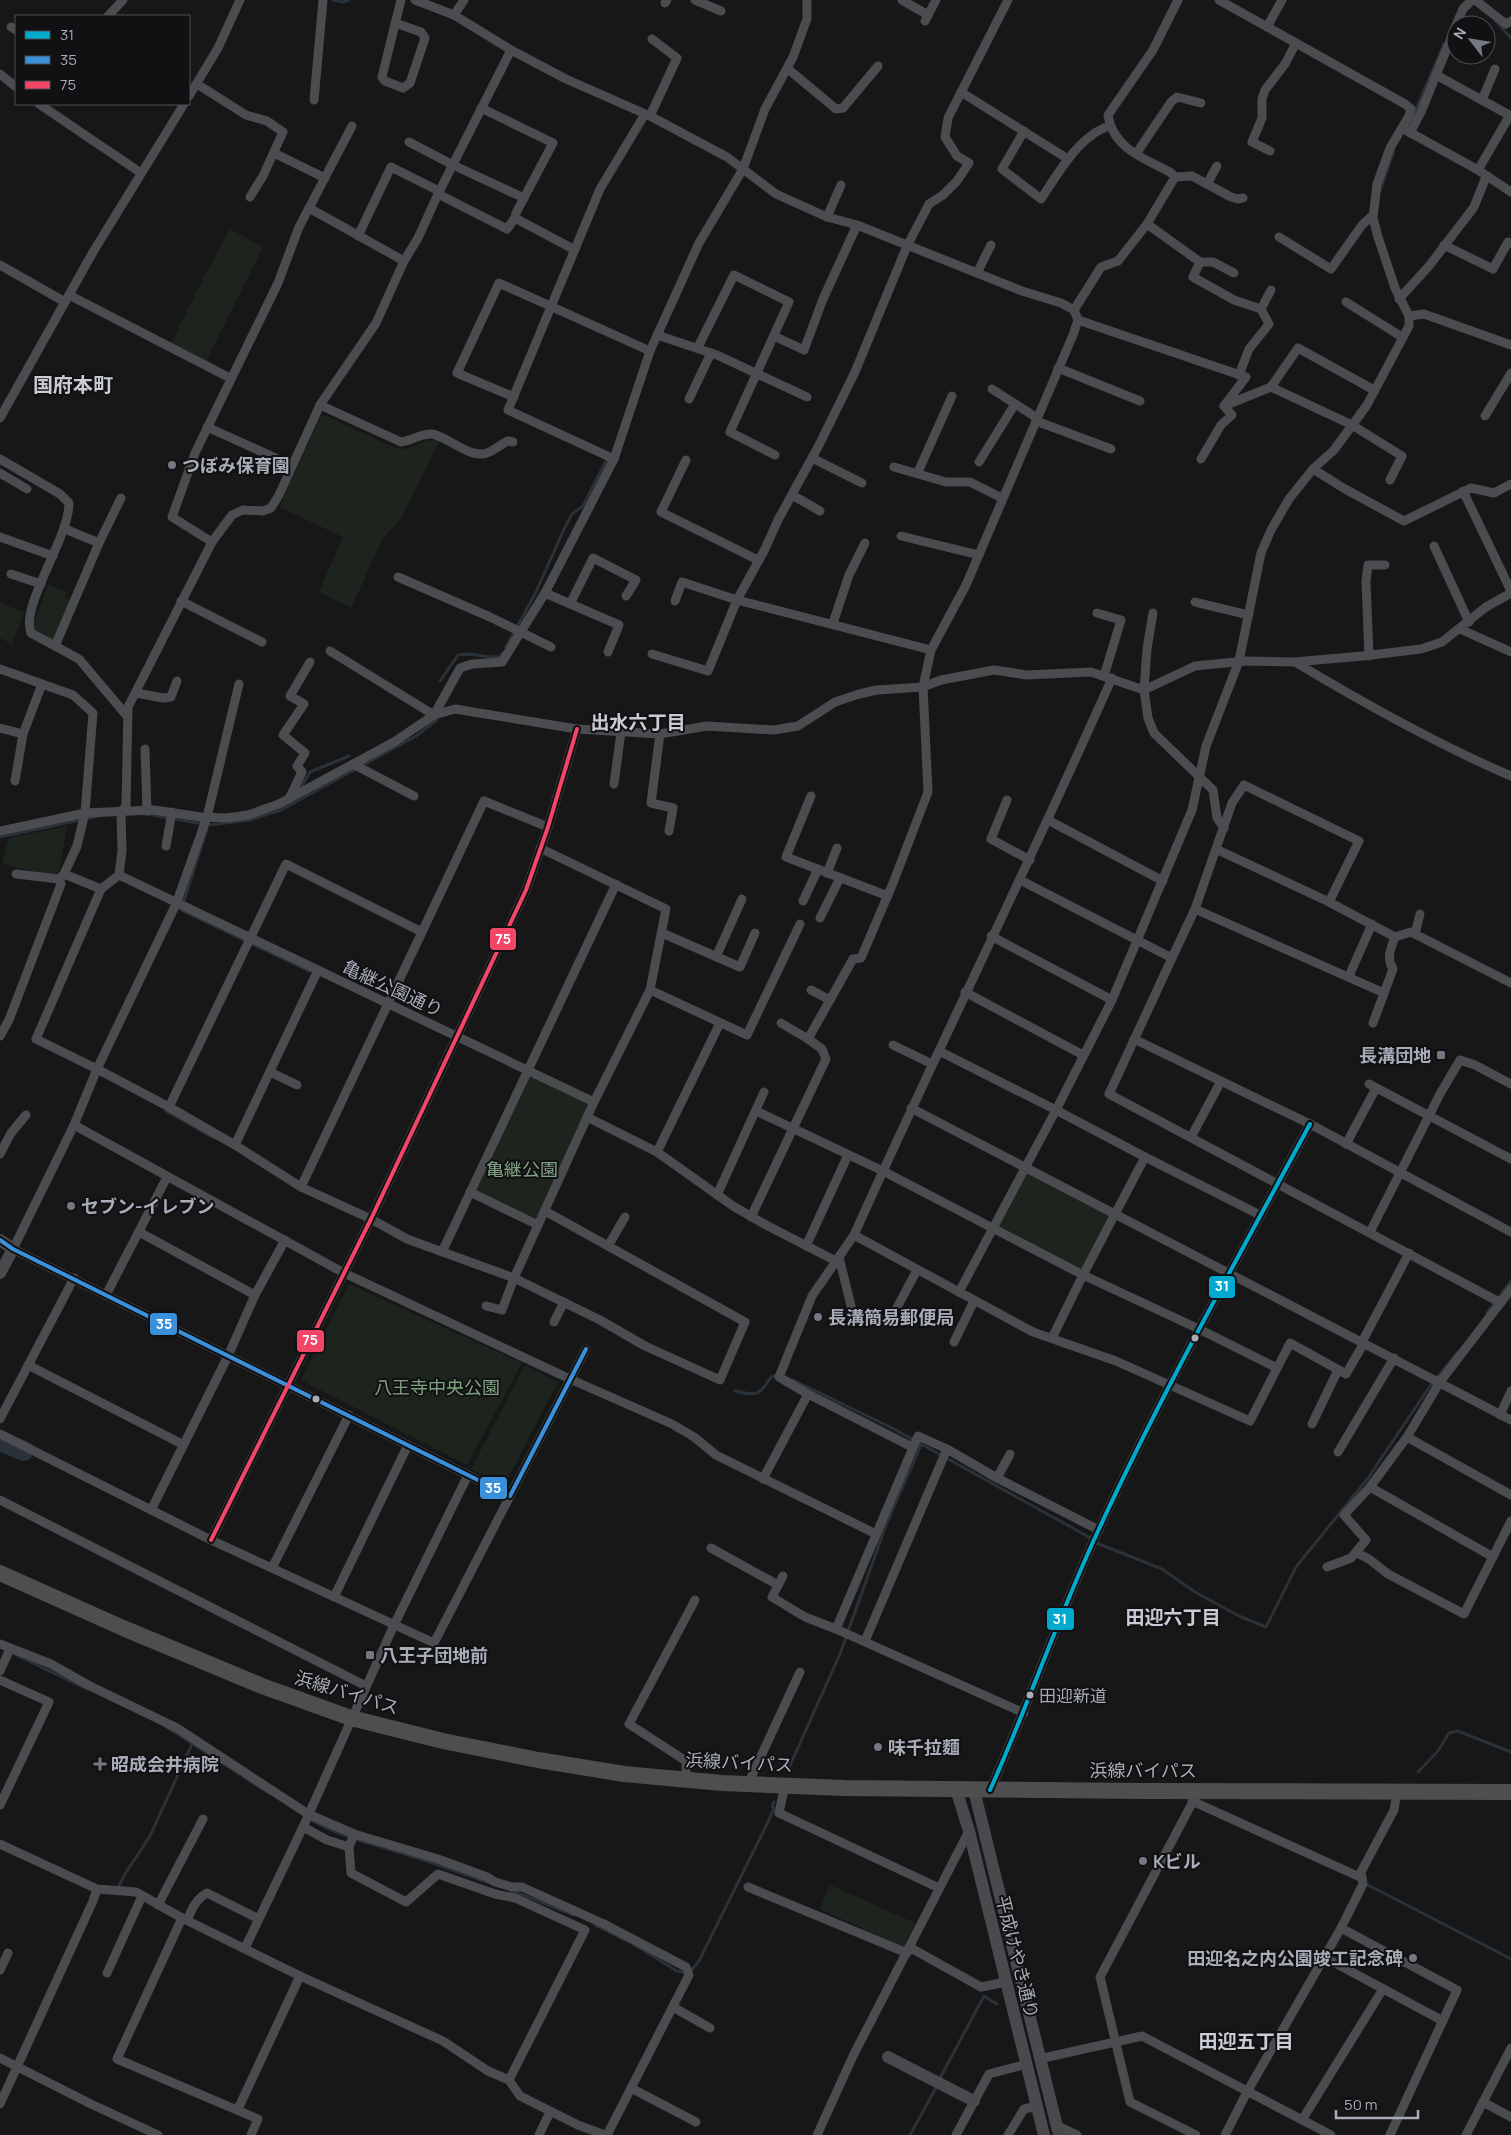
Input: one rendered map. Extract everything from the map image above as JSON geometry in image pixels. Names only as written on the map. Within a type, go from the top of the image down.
[{"type":"highway","name":"浜線バイパス","points":[[0,1573],[253,1682],[351,1718],[443,1741],[538,1760],[624,1774],[748,1784],[1196,1796],[1397,1791],[1511,1792]]},
{"type":"street","points":[[109,15],[123,0]]},
{"type":"street","points":[[190,94],[218,48],[240,0]]},
{"type":"street","points":[[314,100],[323,0]]},
{"type":"street","points":[[395,23],[421,32],[425,38],[410,84],[403,88],[385,81],[382,77],[395,23],[401,0]]},
{"type":"street","points":[[415,0],[454,15],[511,50],[566,80],[648,115],[728,157],[776,194],[827,217],[857,225],[1022,291],[1061,303],[1074,310],[1078,320],[966,585],[930,650],[923,687],[928,792],[862,958],[853,960],[808,1039]]},
{"type":"street","points":[[454,15],[464,0]]},
{"type":"street","points":[[695,0],[721,11]]},
{"type":"street","points":[[434,715],[460,668],[472,664],[502,662],[545,593],[614,459],[650,351],[699,243],[743,169],[765,109],[788,69],[808,19],[807,0]]},
{"type":"street","points":[[902,0],[926,18],[936,0]]},
{"type":"street","points":[[652,654],[708,671],[737,600],[855,372],[907,246],[929,204],[943,195],[957,181],[969,164],[957,156],[945,137],[948,118],[1008,0]]},
{"type":"street","points":[[1178,0],[1153,50],[1108,115],[1110,126],[1126,149],[1170,172],[1175,177],[1192,176],[1231,197],[1243,198]]},
{"type":"street","points":[[1219,0],[1411,109],[1421,112]]},
{"type":"street","points":[[1267,27],[1282,0]]},
{"type":"street","points":[[1460,15],[1463,8],[1472,1],[1506,24],[1511,21]]},
{"type":"street","points":[[614,459],[508,410],[600,189],[648,115],[677,58],[652,39]]},
{"type":"street","points":[[1270,151],[1252,142],[1262,118],[1262,99],[1265,90],[1285,64],[1296,43]]},
{"type":"street","points":[[511,50],[418,238],[404,262],[376,323],[320,405],[291,464],[279,495],[271,508],[263,511],[243,510],[232,515],[212,542],[128,707],[126,806],[121,812],[122,851],[119,875],[101,890],[36,1039],[98,1068],[169,1107],[235,1145],[301,1187],[371,1219],[407,1239],[514,1278],[564,1302],[645,1346],[720,1380],[745,1322],[544,1211]]},
{"type":"street","points":[[959,1292],[994,1229],[1112,1000],[1163,881],[1192,810],[1206,746],[1239,661],[1262,553],[1271,530],[1289,498],[1313,469],[1334,450],[1366,405],[1409,326],[1409,316],[1399,299],[1378,237],[1373,215],[1377,184],[1390,148],[1421,112],[1446,50]]},
{"type":"street","points":[[788,69],[836,109],[843,108],[878,66]]},
{"type":"street","points":[[1482,100],[1494,69]]},
{"type":"street","points":[[0,74],[15,85]]},
{"type":"street","points":[[1436,75],[1510,116],[1478,170]]},
{"type":"street","points":[[197,84],[246,115],[267,121],[283,132],[263,176],[250,197]]},
{"type":"street","points":[[961,92],[1068,159]]},
{"type":"street","points":[[1136,154],[1171,102],[1178,97],[1201,103]]},
{"type":"street","points":[[40,105],[141,173]]},
{"type":"street","points":[[0,418],[93,252],[183,105]]},
{"type":"street","points":[[358,236],[391,167],[507,229],[515,218],[553,143],[482,108]]},
{"type":"street","points":[[1406,130],[1411,109]]},
{"type":"street","points":[[212,542],[172,517],[195,452],[278,283],[299,227],[352,126]]},
{"type":"street","points":[[1024,131],[1002,169],[1041,199],[1068,159],[1099,129],[1110,126]]},
{"type":"street","points":[[1406,130],[1478,170],[1511,192]]},
{"type":"street","points":[[409,142],[524,198]]},
{"type":"street","points":[[274,153],[325,178]]},
{"type":"street","points":[[1207,184],[1216,166]]},
{"type":"street","points":[[1074,310],[1100,268],[1118,261],[1146,224],[1175,177]]},
{"type":"street","points":[[1399,299],[1474,207],[1486,177]]},
{"type":"street","points":[[827,217],[841,184]]},
{"type":"street","points":[[309,208],[404,262]]},
{"type":"street","points":[[1279,237],[1331,269],[1362,225],[1373,215]]},
{"type":"street","points":[[515,218],[576,250]]},
{"type":"street","points":[[1146,224],[1200,262],[1213,262],[1234,273]]},
{"type":"street","points":[[774,336],[804,350],[823,299],[857,225]]},
{"type":"street","points":[[1444,245],[1493,269],[1508,242],[1511,243]]},
{"type":"street","points":[[977,273],[991,245]]},
{"type":"street","points":[[1200,262],[1193,277],[1234,300],[1262,309],[1269,324],[1249,349],[1239,375]]},
{"type":"street","points":[[0,265],[230,378]]},
{"type":"street","points":[[698,347],[734,275],[788,302],[758,374],[730,432],[775,455]]},
{"type":"street","points":[[514,397],[457,373],[499,283],[650,351]]},
{"type":"street","points":[[1262,309],[1271,290]]},
{"type":"street","points":[[1346,302],[1402,337]]},
{"type":"street","points":[[1409,316],[1424,314],[1511,345]]},
{"type":"street","points":[[1078,320],[1246,377],[1224,406]]},
{"type":"street","points":[[657,335],[698,347],[807,397]]},
{"type":"street","points":[[1224,406],[1271,387],[1298,348],[1374,390]]},
{"type":"street","points":[[689,398],[711,353]]},
{"type":"street","points":[[1058,368],[1140,400]]},
{"type":"street","points":[[1485,416],[1511,372]]},
{"type":"street","points":[[1271,387],[1352,425],[1402,456],[1390,480]]},
{"type":"street","points":[[992,390],[1036,419],[1111,449]]},
{"type":"street","points":[[918,472],[952,396]]},
{"type":"street","points":[[979,462],[1015,404]]},
{"type":"street","points":[[320,405],[401,442],[411,441],[421,435],[429,434],[439,436],[481,454],[489,453],[508,441],[513,442]]},
{"type":"street","points":[[1201,459],[1221,425],[1232,416],[1224,406]]},
{"type":"street","points":[[207,427],[291,464]]},
{"type":"street","points":[[812,458],[862,483]]},
{"type":"street","points":[[0,459],[60,494],[69,503],[69,515],[65,529],[33,604],[28,626],[31,632],[38,638],[79,659],[127,716]]},
{"type":"street","points":[[686,460],[661,512],[758,560]]},
{"type":"street","points":[[894,467],[918,472],[946,482],[970,482],[1002,498]]},
{"type":"street","points":[[1313,469],[1404,521],[1471,488],[1494,492],[1511,484]]},
{"type":"street","points":[[0,473],[28,489]]},
{"type":"street","points":[[0,831],[85,813],[148,811],[227,818],[248,815],[272,807],[290,798],[394,742],[434,715],[455,708],[576,729],[660,734],[708,726],[774,730],[798,726],[835,702],[860,694],[878,690],[923,687],[941,680],[994,670],[1027,675],[1091,672],[1144,690],[1195,666],[1239,661],[1294,662],[1369,656],[1421,649],[1442,642],[1486,607],[1511,592],[1464,491]]},
{"type":"street","points":[[792,495],[820,511]]},
{"type":"street","points":[[55,646],[99,542],[121,498]]},
{"type":"street","points":[[65,529],[99,542]]},
{"type":"street","points":[[901,536],[979,555]]},
{"type":"street","points":[[0,537],[53,556]]},
{"type":"street","points":[[832,623],[865,543]]},
{"type":"street","points":[[1434,546],[1469,622]]},
{"type":"street","points":[[570,604],[593,558],[636,580],[626,596]]},
{"type":"street","points":[[1369,656],[1366,581],[1368,565],[1385,565]]},
{"type":"street","points":[[11,574],[41,584]]},
{"type":"street","points":[[398,577],[490,617],[521,634],[551,647]]},
{"type":"street","points":[[675,601],[682,582],[737,600],[832,623],[930,650]]},
{"type":"street","points":[[545,593],[619,625],[608,652]]},
{"type":"street","points":[[181,601],[262,642]]},
{"type":"street","points":[[1195,602],[1249,615]]},
{"type":"street","points":[[1153,612],[1147,649],[1144,690],[1148,718],[1154,733],[1200,775],[1213,790],[1217,818],[1224,828]]},
{"type":"street","points":[[912,1446],[808,1394],[779,1377],[812,1296],[854,1234],[991,936],[1030,860],[1108,677],[1121,620],[1097,613]]},
{"type":"street","points":[[1460,629],[1511,652]]},
{"type":"street","points":[[330,651],[434,715]]},
{"type":"street","points":[[290,798],[302,772],[297,766],[305,753],[283,735],[304,704],[290,696],[310,662]]},
{"type":"street","points":[[1294,662],[1358,700],[1455,752],[1511,776]]},
{"type":"street","points":[[0,670],[72,695],[93,713],[85,813],[77,846],[62,877],[62,884],[9,1020],[0,1036]]},
{"type":"street","points":[[136,693],[163,698],[172,697],[177,680]]},
{"type":"street","points":[[15,781],[23,734],[42,684]]},
{"type":"street","points":[[0,1272],[74,1125],[98,1068],[176,904],[207,817],[239,684]]},
{"type":"street","points":[[0,728],[23,734]]},
{"type":"street","points":[[211,1540],[371,1219],[526,890],[548,827],[576,729]]},
{"type":"street","points":[[614,784],[621,732]]},
{"type":"street","points":[[660,734],[651,803],[673,808],[669,831]]},
{"type":"street","points":[[145,749],[148,811]]},
{"type":"street","points":[[353,764],[414,796]]},
{"type":"street","points":[[1329,902],[1358,841],[1244,785],[1232,803],[1195,909],[1109,1094],[1279,1183],[1498,1302]]},
{"type":"street","points":[[810,796],[786,856],[888,896]]},
{"type":"street","points":[[1007,800],[991,839],[1030,860]]},
{"type":"street","points":[[301,1187],[484,801],[548,827]]},
{"type":"street","points":[[166,846],[172,812]]},
{"type":"street","points":[[1048,820],[1163,881]]},
{"type":"street","points":[[486,1306],[502,1310],[514,1278],[594,1102],[650,990],[666,909],[540,848]]},
{"type":"street","points":[[827,873],[837,848]]},
{"type":"street","points":[[1216,850],[1329,902],[1395,937],[1411,932],[1511,983]]},
{"type":"street","points":[[169,1107],[286,864],[422,932]]},
{"type":"street","points":[[803,901],[818,869]]},
{"type":"street","points":[[16,874],[62,877],[101,890]]},
{"type":"street","name":"亀継公園通り","points":[[119,875],[176,904],[594,1102]]},
{"type":"street","points":[[820,918],[840,878]]},
{"type":"street","points":[[1020,880],[1172,958]]},
{"type":"street","points":[[442,1252],[616,884]]},
{"type":"street","points":[[716,957],[742,900]]},
{"type":"street","points":[[1195,909],[1384,993]]},
{"type":"street","points":[[1415,934],[1420,914]]},
{"type":"street","points":[[650,990],[747,1035],[800,924]]},
{"type":"street","points":[[1348,976],[1372,924]]},
{"type":"street","points":[[662,933],[740,968],[755,933]]},
{"type":"street","points":[[991,936],[1112,1000]]},
{"type":"street","points":[[1373,1023],[1393,969],[1389,963],[1390,951],[1395,937]]},
{"type":"street","points":[[235,1145],[318,970]]},
{"type":"street","points":[[811,990],[830,1000]]},
{"type":"street","points":[[965,992],[1083,1055]]},
{"type":"street","points":[[657,1152],[720,1023]]},
{"type":"street","points":[[752,1216],[826,1059],[822,1049],[782,1023]]},
{"type":"street","points":[[1134,1039],[1310,1124],[1511,1232]]},
{"type":"street","points":[[893,1045],[932,1064]]},
{"type":"street","points":[[939,1051],[1260,1215]]},
{"type":"street","points":[[1370,1232],[1429,1116],[1460,1060],[1475,1065],[1511,1084]]},
{"type":"street","points":[[270,1072],[297,1085]]},
{"type":"street","points":[[1191,1137],[1221,1081]]},
{"type":"street","points":[[1346,1144],[1373,1086],[1511,1159]]},
{"type":"street","points":[[717,1195],[764,1092]]},
{"type":"street","points":[[911,1108],[1511,1420]]},
{"type":"street","points":[[756,1111],[883,1171],[1083,1275],[1277,1368]]},
{"type":"street","points":[[0,1154],[10,1133],[26,1115]]},
{"type":"street","points":[[588,1117],[657,1152],[717,1195],[752,1216],[806,1246],[837,1259]]},
{"type":"street","points":[[982,1790],[1024,1713],[1034,1683],[1099,1530],[1169,1385],[1310,1124]]},
{"type":"street","points":[[74,1125],[344,1273],[570,1379],[672,1424],[694,1437],[716,1455],[876,1534]]},
{"type":"street","points":[[806,1246],[848,1154]]},
{"type":"street","points":[[1052,1338],[1145,1157]]},
{"type":"street","points":[[106,1294],[167,1177]]},
{"type":"street","points":[[470,1192],[538,1225]]},
{"type":"street","points":[[608,1246],[625,1217]]},
{"type":"street","points":[[139,1232],[255,1295]]},
{"type":"street","points":[[854,1234],[1033,1332],[1116,1361],[1250,1421],[1290,1343],[1346,1374],[1409,1253]]},
{"type":"street","points":[[0,1240],[12,1249],[74,1278],[510,1496]]},
{"type":"street","points":[[151,1510],[182,1444],[228,1356],[255,1295],[285,1240]]},
{"type":"street","points":[[837,1259],[855,1322]]},
{"type":"street","points":[[892,1317],[917,1270]]},
{"type":"street","points":[[0,1419],[74,1278]]},
{"type":"street","points":[[1327,1568],[1351,1558],[1366,1540],[1344,1515],[1370,1487],[1406,1437],[1440,1382],[1498,1302],[1511,1289]]},
{"type":"street","points":[[954,1342],[974,1301]]},
{"type":"street","points":[[554,1322],[564,1302]]},
{"type":"street","points":[[0,1434],[211,1540],[434,1643],[586,1349]]},
{"type":"street","points":[[1338,1452],[1394,1358]]},
{"type":"street","points":[[28,1365],[182,1444]]},
{"type":"street","points":[[1312,1424],[1338,1370]]},
{"type":"street","points":[[1500,1414],[1511,1391]]},
{"type":"street","points":[[764,1479],[808,1394]]},
{"type":"street","points":[[272,1568],[349,1415]]},
{"type":"street","points":[[836,1629],[912,1446],[918,1436],[947,1449],[997,1478],[1099,1530]]},
{"type":"street","points":[[1406,1437],[1511,1495]]},
{"type":"street","points":[[334,1597],[408,1445]]},
{"type":"street","points":[[865,1641],[947,1449]]},
{"type":"street","points":[[997,1478],[1010,1454]]},
{"type":"street","points":[[245,1948],[303,1827],[394,1626],[468,1475]]},
{"type":"street","points":[[1370,1487],[1493,1557]]},
{"type":"street","points":[[0,1500],[366,1686]]},
{"type":"street","points":[[1357,1553],[1369,1559],[1388,1574],[1464,1614],[1511,1521]]},
{"type":"street","points":[[711,1548],[780,1580],[772,1597],[804,1617],[865,1641],[1024,1713]]},
{"type":"street","points":[[686,1779],[686,1762],[629,1724],[695,1600]]},
{"type":"street","points":[[0,1644],[51,1664],[88,1685],[177,1728],[308,1814],[354,1834],[438,1859],[487,1877],[495,1882],[512,1887],[522,1887],[604,1924],[686,1968],[689,1976],[606,2135],[550,2112],[520,2096],[509,2080],[488,2071],[443,2040],[300,1976],[185,1919],[136,1892],[97,1890],[0,1844]]},
{"type":"street","points":[[0,1671],[10,1649]]},
{"type":"street","points":[[748,1784],[800,1672]]},
{"type":"street","points":[[0,1680],[49,1702],[0,1805]]},
{"type":"street","points":[[785,1785],[779,1813],[939,1888]]},
{"type":"street","name":"平成けやき通り","points":[[956,1789],[969,1830],[1006,1982],[1057,2130]]},
{"type":"street","name":"平成けやき通り","points":[[982,1790],[1033,2062],[1037,2106],[1044,2135]]},
{"type":"street","points":[[1225,2135],[1247,2092],[1341,1928],[1363,1884],[1361,1872],[1394,1810],[1397,1791]]},
{"type":"street","points":[[1196,2135],[1130,2102],[1100,1977],[1196,1796],[1362,1878]]},
{"type":"street","points":[[158,1905],[203,1819]]},
{"type":"street","points":[[303,1827],[327,1840],[349,1847]]},
{"type":"street","points":[[817,2135],[853,2056],[969,1830]]},
{"type":"street","points":[[354,1834],[349,1847],[351,1873],[406,1902],[438,1874],[495,1894],[515,1898],[585,1930],[509,2080]]},
{"type":"street","points":[[748,1887],[908,1950],[981,1988],[1006,1982]]},
{"type":"street","points":[[0,2104],[4,2083],[16,2066],[97,1890]]},
{"type":"street","points":[[251,2135],[258,2119],[117,2059],[185,1919],[197,1901],[207,1893],[259,1919]]},
{"type":"street","points":[[107,1973],[142,1896]]},
{"type":"street","points":[[1341,1928],[1457,1990],[1390,2135]]},
{"type":"street","points":[[0,1970],[8,1953]]},
{"type":"street","points":[[1324,1958],[1443,2021]]},
{"type":"street","points":[[238,2109],[300,1976]]},
{"type":"street","points":[[1302,2120],[1383,1989]]},
{"type":"street","points":[[673,2007],[710,2028]]},
{"type":"street","points":[[956,2135],[988,2074],[1142,2036],[1331,2135]]},
{"type":"street","points":[[1466,2135],[1511,2048]]},
{"type":"street","points":[[888,2057],[974,2101]]},
{"type":"street","points":[[0,2058],[158,2135]]},
{"type":"street","points":[[631,2088],[696,2122]]},
{"type":"street","points":[[1483,2102],[1511,2117]]},
{"type":"street","points":[[1008,2135],[1024,2109],[1037,2106]]},
{"type":"street","points":[[539,2135],[550,2112]]},
{"type":"street","points":[[1057,2130],[1077,2135]]},
{"type":"green space","points":[[230,229],[263,247],[206,361],[171,343]]},
{"type":"green space","points":[[322,414],[398,449],[404,449],[428,440],[439,441],[402,517],[382,540],[351,608],[319,592],[343,537],[279,507]]},
{"type":"green space","points":[[48,584],[67,592],[65,597],[71,599],[54,640],[32,630]]},
{"type":"green space","points":[[0,603],[24,612],[12,644],[0,638]]},
{"type":"green space","points":[[67,826],[59,871],[52,875],[2,864],[9,838]]},
{"type":"green space","name":"亀継公園","points":[[529,1074],[590,1104],[536,1221],[474,1190]]},
{"type":"green space","points":[[1028,1173],[1111,1217],[1082,1272],[997,1228]]},
{"type":"green space","name":"八王寺中央公園","points":[[349,1284],[522,1363],[467,1465],[301,1380]]},
{"type":"green space","points":[[525,1365],[558,1382],[504,1486],[471,1469]]},
{"type":"green space","points":[[830,1885],[915,1923],[903,1947],[820,1909]]},
{"type":"waterway","points":[[333,0],[343,2],[349,0]]},
{"type":"waterway","points":[[1496,21],[1511,38]]},
{"type":"waterway","points":[[1413,116],[1444,44]]},
{"type":"waterway","points":[[1380,191],[1394,150]]},
{"type":"waterway","points":[[506,647],[535,594],[565,527],[572,514],[583,506],[607,459]]},
{"type":"waterway","points":[[440,681],[458,655],[469,654],[499,657],[503,653]]},
{"type":"waterway","points":[[147,814],[209,825],[250,820],[281,810],[416,736],[437,720]]},
{"type":"waterway","points":[[300,789],[310,772],[349,756]]},
{"type":"waterway","points":[[0,837],[99,816]]},
{"type":"waterway","points":[[207,829],[181,910],[309,971]]},
{"type":"waterway","points":[[166,1111],[214,1138]]},
{"type":"waterway","points":[[1487,1313],[1511,1281]]},
{"type":"waterway","points":[[793,1380],[894,1429],[1099,1544],[1162,1569],[1195,1592],[1239,1616],[1266,1627],[1296,1567],[1368,1478],[1430,1386],[1458,1352]]},
{"type":"waterway","points":[[735,1391],[748,1394],[757,1393],[771,1377],[778,1375]]},
{"type":"waterway","points":[[0,1441],[24,1451]]},
{"type":"waterway","points":[[788,1770],[840,1654],[886,1525],[921,1445]]},
{"type":"waterway","points":[[12,1653],[87,1689]]},
{"type":"waterway","points":[[165,1726],[269,1793]]},
{"type":"waterway","points":[[1418,1772],[1438,1751],[1449,1733],[1458,1731],[1511,1752]]},
{"type":"waterway","points":[[119,1886],[150,1836],[192,1744]]},
{"type":"waterway","points":[[595,1925],[635,1945],[677,1971],[689,1973],[699,1961],[770,1818],[774,1802]]},
{"type":"waterway","points":[[308,1818],[344,1835],[492,1884]]},
{"type":"waterway","points":[[1368,1885],[1511,1959]]},
{"type":"waterway","points":[[510,1890],[574,1915]]},
{"type":"waterway","points":[[939,2080],[984,1996],[997,2004]]},
{"type":"waterway","points":[[910,2135],[937,2086]]},
{"type":"transit line","name":"75","points":[[211,1540],[371,1219],[526,890],[548,827],[577,729]]},
{"type":"transit line","name":"31","points":[[990,1790],[1084,1561],[1123,1477],[1310,1124]]},
{"type":"transit line","name":"35","points":[[0,1240],[13,1249],[510,1496],[586,1349]]},
{"type":"place","name":"つぼみ保育園","points":[[172,465]]},
{"type":"place","name":"長溝団地","points":[[1441,1055]]},
{"type":"place","name":"セブン-イレブン","points":[[71,1206]]},
{"type":"place","name":"長溝簡易郵便局","points":[[818,1317]]},
{"type":"place","name":"八王子団地前","points":[[370,1655]]},
{"type":"place","name":"田迎新道","points":[[1030,1695]]},
{"type":"place","name":"味千拉麵","points":[[878,1747]]},
{"type":"place","name":"昭成会井病院","points":[[100,1764]]},
{"type":"place","name":"Kビル","points":[[1143,1861]]},
{"type":"place","name":"田迎名之内公園竣工記念碑","points":[[1413,1958]]},
{"type":"district","name":"国府本町","points":[[73,384]]},
{"type":"district","name":"出水六丁目","points":[[638,722]]},
{"type":"district","name":"田迎六丁目","points":[[1173,1617]]},
{"type":"district","name":"田迎五丁目","points":[[1246,2041]]}]
